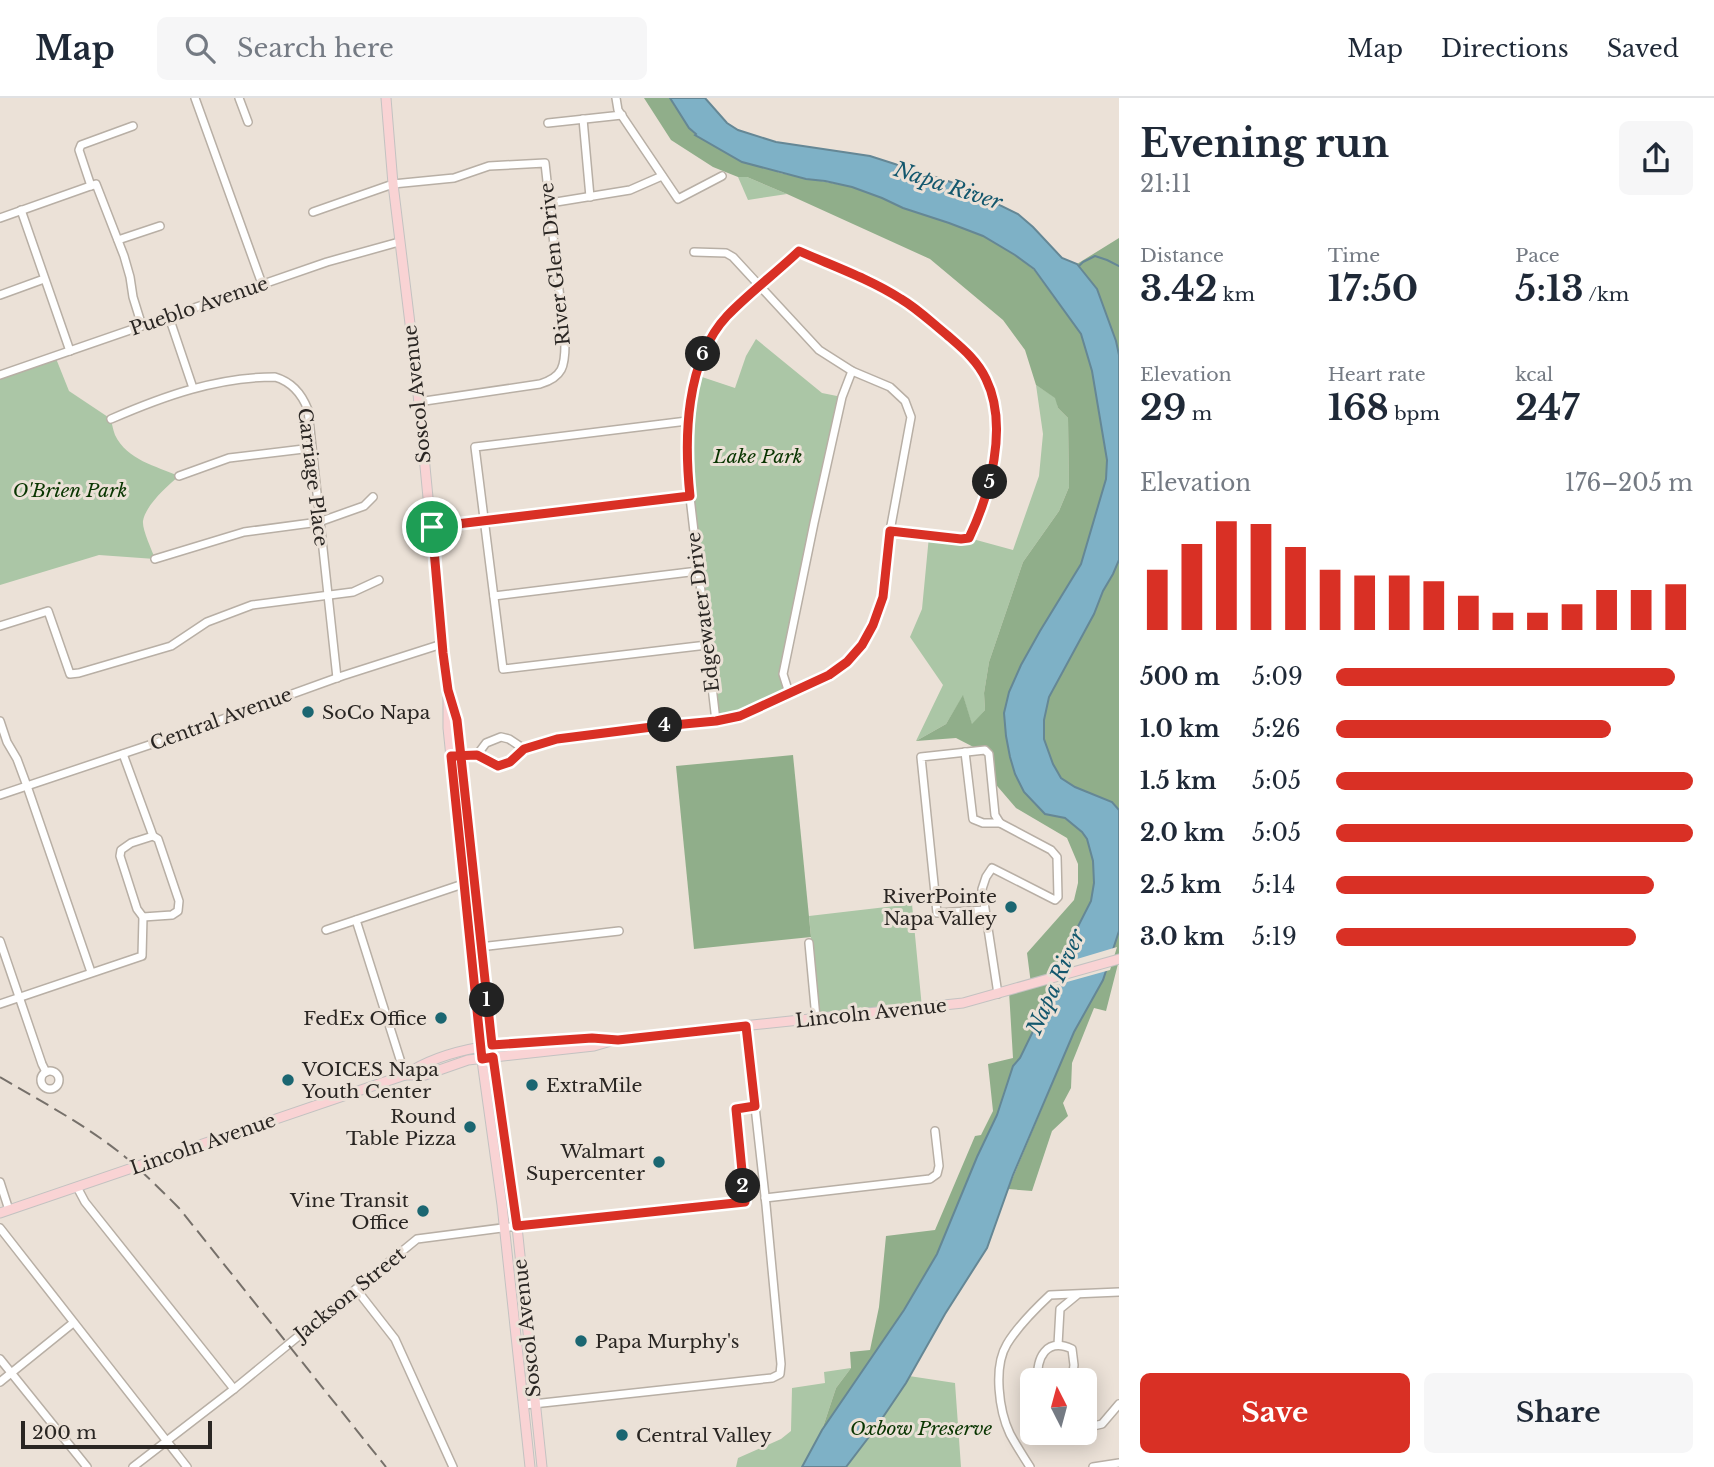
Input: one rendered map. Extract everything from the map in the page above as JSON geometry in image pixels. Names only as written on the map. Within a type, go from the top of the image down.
[{"type":"main road","name":"Soscol Avenue","points":[[386,98],[442,644],[448,690],[457,720],[456,756],[476,948],[517,1226],[542,1467]]},
{"type":"main road","name":"Soscol Avenue","points":[[476,948],[482,1059],[505,1227],[530,1467]]},
{"type":"main road","name":"Lincoln Avenue","points":[[405,1075],[425,1074],[459,1063],[493,1057],[594,1046],[618,1040],[953,1005],[1119,959]]},
{"type":"main road","name":"Lincoln Avenue","points":[[4,1211],[405,1075],[420,1065],[474,1047],[592,1038],[618,1040]]},
{"type":"street","points":[[195,98],[262,284]]},
{"type":"street","points":[[239,98],[248,122]]},
{"type":"street","points":[[616,98],[618,110],[678,199],[722,176]]},
{"type":"street","points":[[548,123],[622,115]]},
{"type":"street","points":[[583,120],[590,197]]},
{"type":"street","points":[[133,126],[80,145],[79,150],[118,240],[142,326]]},
{"type":"street","name":"River Glen Drive","points":[[313,212],[393,184],[454,178],[489,166],[545,163],[565,344],[565,360],[560,373],[550,381],[540,384],[418,402]]},
{"type":"street","points":[[550,203],[630,190],[662,176]]},
{"type":"street","points":[[0,218],[94,185]]},
{"type":"street","points":[[20,210],[70,351]]},
{"type":"street","points":[[118,240],[160,226]]},
{"type":"street","name":"Pueblo Avenue","points":[[0,375],[327,262],[400,242]]},
{"type":"street","name":"Edgewater Drive","points":[[716,721],[690,496],[687,421],[698,367],[709,342],[726,318],[799,251],[903,300],[969,354],[982,370],[992,393],[996,424],[995,457],[991,480],[969,538],[890,531]]},
{"type":"street","points":[[456,756],[477,755],[498,766],[510,762],[524,749],[557,739],[740,716],[829,675],[847,662],[862,645],[873,625],[883,597],[890,531],[911,417],[905,401],[890,387],[852,371],[819,350],[733,257],[726,253],[695,252]]},
{"type":"street","points":[[0,295],[44,279]]},
{"type":"street","points":[[169,317],[192,388]]},
{"type":"street","points":[[789,693],[783,674],[842,397],[852,371]]},
{"type":"street","name":"Carriage Place","points":[[111,419],[156,400],[210,383],[266,377],[284,379],[299,393],[308,410],[337,678]]},
{"type":"street","points":[[687,421],[475,447],[503,669],[707,645]]},
{"type":"street","points":[[179,476],[229,458],[312,449]]},
{"type":"street","points":[[432,527],[690,496]]},
{"type":"street","points":[[155,559],[244,531],[319,522],[364,506],[373,497]]},
{"type":"street","points":[[494,596],[698,571]]},
{"type":"street","points":[[0,626],[48,611],[70,674],[79,673],[171,646],[207,622],[252,605],[353,593],[379,580]]},
{"type":"street","name":"Central Avenue","points":[[0,795],[442,644]]},
{"type":"street","points":[[0,721],[18,759],[91,972]]},
{"type":"street","points":[[477,755],[486,743],[501,737],[524,749]]},
{"type":"street","points":[[985,909],[937,913],[922,757],[985,750],[989,754],[995,815],[1000,823]]},
{"type":"street","points":[[965,751],[973,819],[984,823],[1000,823],[1051,850],[1057,858],[1058,897],[1055,900],[992,868],[983,883],[998,994]]},
{"type":"street","points":[[123,754],[153,836],[158,839],[179,901],[178,911],[172,915],[143,917]]},
{"type":"street","points":[[0,1004],[142,956],[143,917],[136,907],[120,856],[121,850],[131,843],[153,836]]},
{"type":"street","points":[[326,930],[469,883]]},
{"type":"street","points":[[356,920],[405,1075]]},
{"type":"street","points":[[476,948],[619,931]]},
{"type":"street","points":[[0,941],[46,1072]]},
{"type":"street","points":[[809,943],[816,1018]]},
{"type":"street","points":[[524,1405],[772,1378],[780,1374],[765,1198],[746,1026]]},
{"type":"street","name":"Jackson Street","points":[[133,1467],[234,1389],[417,1239],[745,1202],[736,1109],[755,1106]]},
{"type":"street","points":[[765,1198],[930,1179],[937,1174],[939,1166],[934,1131]]},
{"type":"street","points":[[0,1182],[4,1211]]},
{"type":"street","points":[[77,1187],[85,1202],[234,1389]]},
{"type":"street","points":[[0,1228],[187,1467]]},
{"type":"street","points":[[356,1289],[395,1339],[453,1467]]},
{"type":"street","points":[[1030,1467],[1009,1432],[1000,1399],[999,1368],[1006,1346],[1036,1308],[1050,1295],[1119,1292]]},
{"type":"street","points":[[1058,1345],[1060,1309],[1077,1295]]},
{"type":"street","points":[[0,1382],[73,1323]]},
{"type":"street","points":[[1038,1368],[1038,1361],[1048,1348],[1058,1345],[1072,1349],[1074,1368]]},
{"type":"street","points":[[0,1359],[87,1467]]},
{"type":"street","points":[[1097,1425],[1102,1424],[1119,1404]]},
{"type":"street","points":[[1093,1467],[1119,1463]]},
{"type":"green space","points":[[644,98],[670,98],[675,107],[689,117],[695,135],[780,173],[852,187],[983,236],[1015,255],[1034,270],[1081,334],[1097,394],[1107,460],[1106,479],[1081,564],[1021,665],[1024,792],[1045,814],[1063,817],[1087,839],[1093,861],[1091,901],[1064,954],[1037,1023],[1020,1058],[1013,1066],[997,1115],[937,1254],[904,1310],[822,1430],[836,1388],[851,1368],[850,1352],[870,1350],[879,1307],[886,1236],[935,1230],[975,1136],[981,1135],[993,1111],[988,1064],[1013,1058],[1009,991],[1031,984],[1027,953],[1074,900],[1078,864],[1067,838],[1016,808],[992,780],[989,755],[956,738],[916,741],[946,724],[963,695],[972,724],[985,710],[984,693],[989,662],[1023,562],[1059,511],[1069,487],[1068,418],[1058,408],[1055,398],[1036,385],[1025,350],[1003,320],[930,259],[747,177],[738,177],[713,167],[671,140]]},
{"type":"green space","points":[[738,177],[747,177],[787,194],[748,200]]},
{"type":"green space","points":[[1119,238],[1119,355],[1097,289],[1077,264]]},
{"type":"green space","name":"Lake Park","points":[[756,339],[822,393],[842,397],[783,674],[789,693],[739,716],[716,721],[688,480],[687,421],[696,375],[735,388],[746,356]]},
{"type":"green space","name":"O'Brien Park","points":[[55,356],[69,391],[111,419],[115,435],[127,451],[179,476],[158,496],[143,521],[155,559],[99,555],[0,585],[0,375]]},
{"type":"green space","points":[[1036,385],[1056,398],[1058,408],[1068,418],[1069,487],[1059,511],[1023,562],[989,662],[984,693],[985,710],[972,725],[963,696],[946,724],[916,741],[943,685],[910,637],[922,609],[929,536],[969,538],[1013,550],[1039,476],[1043,434]]},
{"type":"green space","points":[[1119,560],[1119,810],[1112,802],[1075,787],[1061,778],[1044,739],[1044,720],[1049,697],[1094,614]]},
{"type":"green space","points":[[793,755],[811,937],[694,949],[676,766]]},
{"type":"green space","points":[[912,904],[922,1008],[816,1018],[809,916]]},
{"type":"green space","points":[[1119,931],[1119,960],[1106,1011],[1094,1008],[1072,1063],[1071,1088],[1063,1103],[1068,1116],[1052,1131],[1032,1191],[1008,1189],[1074,1032],[1103,980]]},
{"type":"green space","points":[[851,1368],[836,1388],[822,1430],[802,1467],[736,1467],[738,1458],[781,1439],[791,1431],[792,1388],[825,1383],[824,1372]]},
{"type":"green space","name":"Oxbow Preserve","points":[[909,1376],[955,1383],[961,1467],[846,1467],[875,1429]]},
{"type":"water","name":"Napa River","points":[[670,98],[705,98],[727,123],[738,130],[776,142],[870,156],[957,184],[1018,214],[1062,258],[1077,264],[1097,289],[1119,355],[1119,560],[1094,614],[1049,697],[1044,720],[1044,739],[1061,778],[1075,787],[1112,802],[1119,810],[1119,931],[1103,980],[1074,1032],[1013,1175],[987,1248],[906,1383],[846,1467],[802,1467],[822,1430],[904,1310],[937,1254],[997,1115],[1013,1066],[1020,1058],[1037,1023],[1064,954],[1091,901],[1093,861],[1087,839],[1065,818],[1045,814],[1024,792],[1010,757],[1004,713],[1009,692],[1021,665],[1081,564],[1106,479],[1107,460],[1092,371],[1081,334],[1034,269],[983,236],[852,187],[806,179],[742,162],[695,135]]},
{"type":"pier","points":[[1117,947],[1110,970],[1049,987],[1057,965]]},
{"type":"waterway","points":[[1079,266],[1095,256],[1119,266]]},
{"type":"railway","points":[[0,1077],[94,1134],[138,1168],[179,1208],[386,1467]]},
{"type":"place","name":"SoCo Napa","points":[[308,712]]},
{"type":"place","name":"RiverPointe Napa Valley","points":[[1011,907]]},
{"type":"place","name":"FedEx Office","points":[[441,1018]]},
{"type":"place","name":"VOICES Napa Youth Center","points":[[288,1080]]},
{"type":"place","name":"ExtraMile","points":[[532,1085]]},
{"type":"place","name":"Round Table Pizza","points":[[470,1127]]},
{"type":"place","name":"Walmart Supercenter","points":[[659,1162]]},
{"type":"place","name":"Vine Transit Office","points":[[423,1211]]},
{"type":"place","name":"Papa Murphy's","points":[[581,1341]]},
{"type":"place","name":"Central Valley","points":[[622,1435]]},
{"type":"route","points":[[432,527],[443,653],[448,690],[457,720],[461,756],[474,882],[492,1045],[592,1038],[618,1040],[746,1026],[755,1106],[736,1109],[745,1202],[517,1226],[493,1057],[482,1059],[451,756],[461,756],[477,755],[502,766],[524,749],[557,739],[740,716],[831,674],[847,662],[862,645],[873,625],[883,597],[890,531],[969,538],[991,480],[995,457],[995,413],[988,381],[964,349],[903,300],[799,251],[726,318],[709,342],[698,367],[687,421],[690,496],[432,527]]}]
